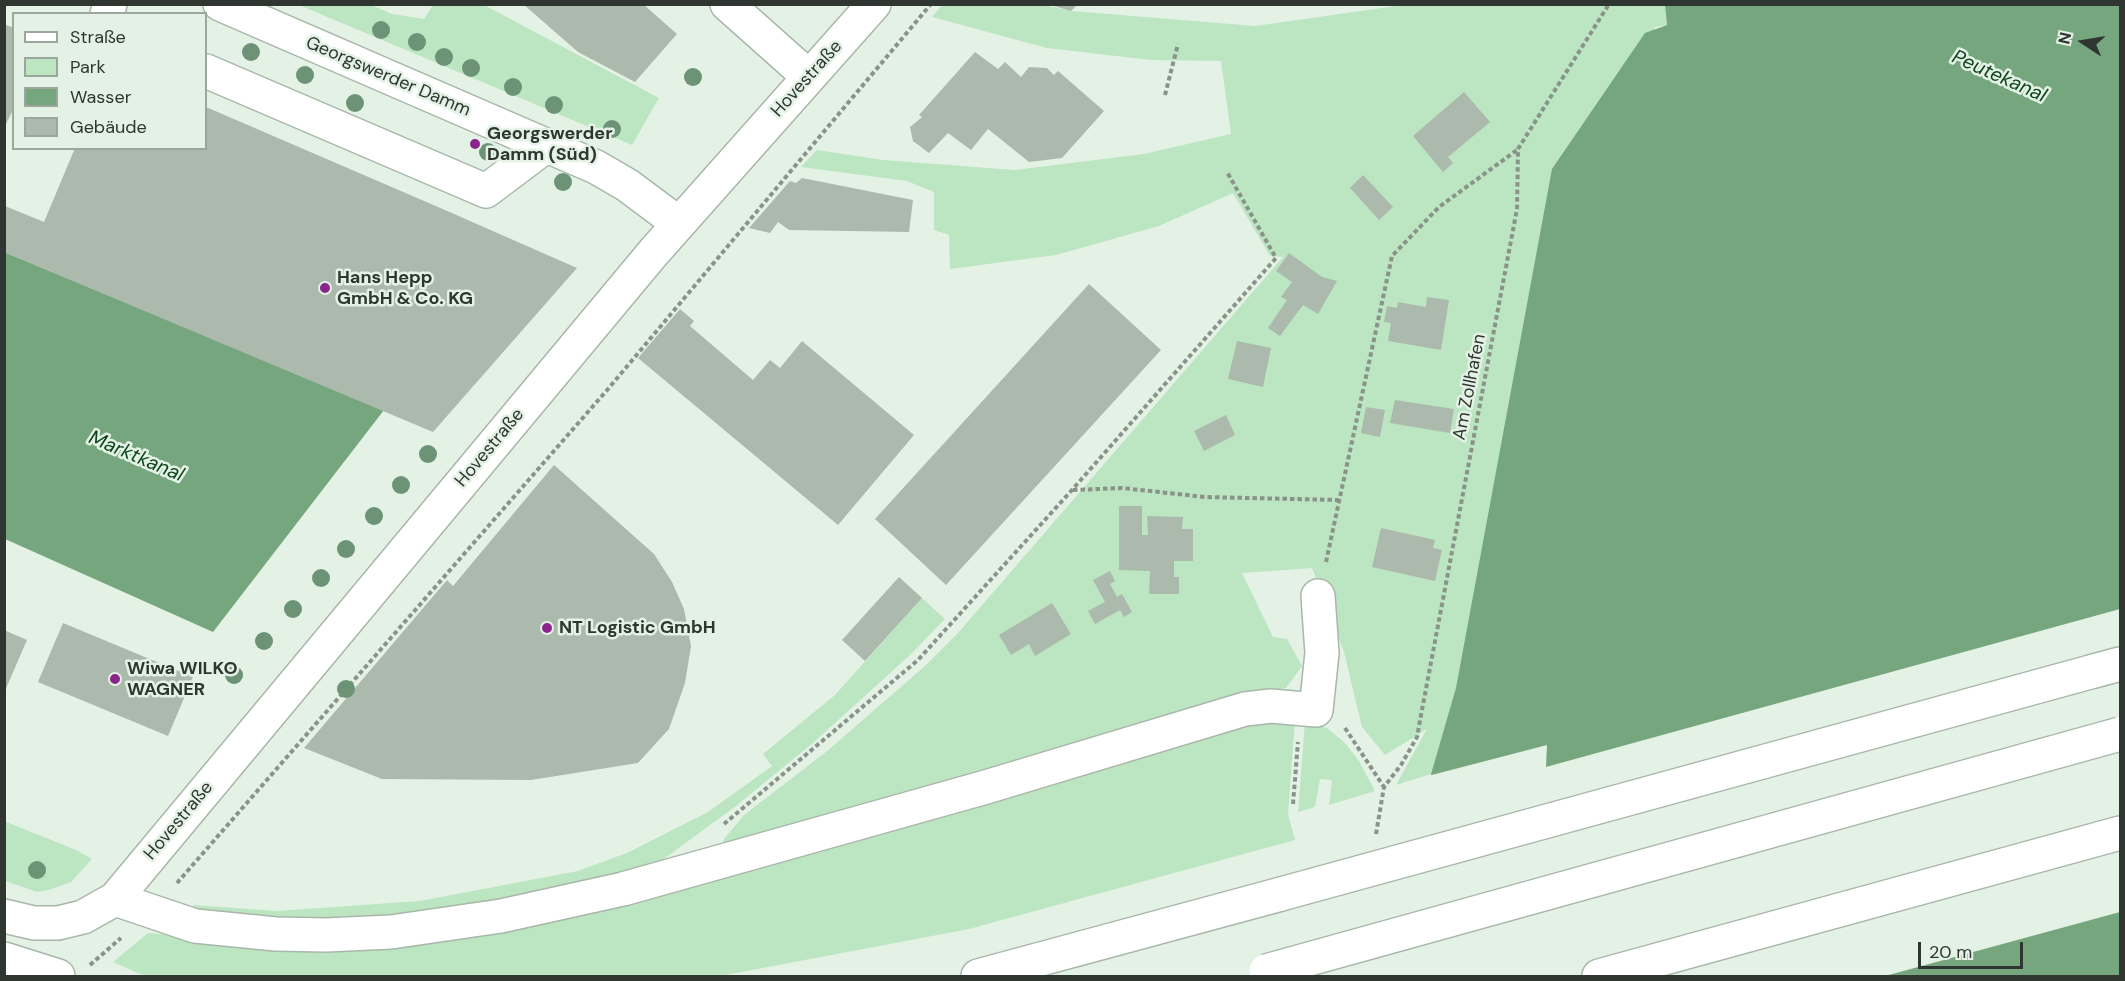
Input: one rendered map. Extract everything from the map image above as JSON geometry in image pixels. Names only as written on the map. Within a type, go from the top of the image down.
[{"type":"main road","name":"Georgswerder Damm","points":[[220,4],[596,167],[627,185],[678,223]]},
{"type":"main road","points":[[727,4],[809,77]]},
{"type":"main road","name":"Hovestraße","points":[[115,899],[678,223],[874,4]]},
{"type":"main road","points":[[207,71],[486,191],[547,145]]},
{"type":"main road","points":[[4,916],[34,923],[58,923],[83,917],[115,899],[195,926],[276,934],[326,935],[391,932],[501,916],[623,889],[986,787],[1245,710],[1271,706],[1309,710],[1322,653],[1318,596]]},
{"type":"main road","points":[[978,976],[2121,664]]},
{"type":"main road","points":[[1257,974],[2121,734]]},
{"type":"main road","points":[[1599,976],[2121,833]]},
{"type":"main road","points":[[4,959],[58,976]]},
{"type":"path","points":[[151,913],[600,398],[931,4]]},
{"type":"path","points":[[1318,596],[1392,256],[1439,207],[1518,149],[1609,4]]},
{"type":"path","points":[[1165,95],[1178,44]]},
{"type":"path","name":"Am Zollhafen","points":[[1309,710],[1324,714],[1345,728],[1384,787],[1401,765],[1417,737],[1517,209],[1518,149]]},
{"type":"path","points":[[717,829],[918,660],[1072,490],[1276,258],[1227,172]]},
{"type":"path","points":[[1072,490],[1122,488],[1204,497],[1339,500]]},
{"type":"path","points":[[1293,804],[1309,710]]},
{"type":"path","points":[[95,961],[120,939]]},
{"type":"green space","points":[[1410,4],[1665,5],[1667,25],[1655,27],[1431,774],[1396,785],[1427,729],[1385,755],[1362,727],[1344,652],[1312,568],[1242,573],[1273,637],[1287,639],[1302,666],[1286,688],[1253,694],[723,847],[724,839],[744,815],[826,752],[925,666],[958,633],[1283,257],[1270,256],[1233,193],[1159,226],[1056,255],[950,269],[949,235],[934,230],[934,192],[907,181],[801,167],[817,150],[883,160],[1015,170],[1144,154],[1231,134],[1221,61],[1151,60],[1047,48],[932,17],[942,5],[1043,5],[1072,11],[1255,26]]},
{"type":"green space","points":[[299,5],[371,5],[392,14],[424,19],[433,5],[484,5],[659,98],[632,145]]},
{"type":"green space","points":[[922,598],[945,619],[910,655],[814,742],[736,806],[654,866],[499,905],[327,924],[189,916],[194,905],[277,911],[420,901],[578,871],[627,853],[708,812],[772,766],[763,754],[835,695]]},
{"type":"green space","points":[[1295,719],[1288,814],[1295,840],[969,929],[720,976],[153,976],[140,974],[113,962],[148,933],[274,945],[326,947],[1225,727]]},
{"type":"green space","points":[[1305,722],[1327,728],[1345,743],[1359,761],[1375,791],[1329,805],[1332,780],[1320,779],[1315,807],[1298,812]]},
{"type":"green space","points":[[4,821],[76,850],[92,859],[71,882],[49,890],[37,892],[5,881]]},
{"type":"water","name":"Peutekanal","points":[[1665,5],[2120,5],[2120,976],[1432,976],[1438,940],[1431,774],[1456,688],[1552,169],[1645,33],[1667,25]]},
{"type":"water","name":"Marktkanal","points":[[4,252],[384,410],[213,632],[5,539]]},
{"type":"pier","points":[[2120,609],[2120,912],[1885,976],[1429,976],[1435,940],[1428,776],[1547,745],[1546,767]]},
{"type":"building","points":[[523,4],[643,4],[677,34],[635,82],[578,52]]},
{"type":"building","points":[[1047,4],[1078,4],[1071,11]]},
{"type":"building","points":[[4,24],[12,27],[12,112],[4,128]]},
{"type":"building","points":[[975,52],[998,69],[1005,62],[1021,77],[1029,67],[1047,68],[1054,75],[1058,71],[1104,111],[1062,158],[1029,162],[988,129],[971,150],[948,133],[929,153],[913,141],[910,127],[922,117],[919,115]]},
{"type":"building","points":[[1464,92],[1490,122],[1448,157],[1453,163],[1443,172],[1413,136]]},
{"type":"building","name":"Hans Hepp GmbH & Co. KG","points":[[207,107],[577,268],[433,432],[4,252],[5,206],[44,222],[74,150],[207,150]]},
{"type":"building","points":[[1363,175],[1393,207],[1379,220],[1350,188]]},
{"type":"building","points":[[802,178],[913,200],[909,232],[789,230],[778,222],[770,233],[749,228],[790,181],[796,183]]},
{"type":"building","points":[[1289,253],[1322,277],[1337,281],[1318,314],[1303,305],[1280,336],[1268,328],[1287,300],[1281,297],[1292,282],[1276,271]]},
{"type":"building","points":[[1089,284],[1161,350],[946,585],[875,519]]},
{"type":"building","points":[[1427,297],[1449,300],[1441,350],[1388,341],[1391,323],[1384,322],[1387,306],[1397,308],[1398,302],[1426,307]]},
{"type":"building","points":[[680,309],[694,321],[690,326],[753,380],[770,360],[780,368],[802,341],[914,435],[838,525],[638,358]]},
{"type":"building","points":[[1237,341],[1271,348],[1263,387],[1228,379]]},
{"type":"building","points":[[1395,400],[1454,409],[1450,433],[1390,423]]},
{"type":"building","points":[[1366,407],[1385,410],[1380,437],[1361,433]]},
{"type":"building","points":[[1226,415],[1235,435],[1204,451],[1194,431]]},
{"type":"building","name":"NT Logistic GmbH","points":[[554,465],[654,554],[672,582],[684,609],[691,646],[685,683],[669,729],[638,763],[531,780],[382,779],[304,748],[447,580],[453,586]]},
{"type":"building","points":[[1119,506],[1142,506],[1142,535],[1148,535],[1147,516],[1183,517],[1182,529],[1193,529],[1193,561],[1174,561],[1174,577],[1179,577],[1179,594],[1149,594],[1150,571],[1119,570]]},
{"type":"building","points":[[1381,528],[1435,540],[1433,548],[1442,550],[1435,581],[1372,567]]},
{"type":"building","points":[[1110,571],[1115,581],[1110,584],[1117,597],[1122,594],[1132,612],[1124,617],[1120,610],[1095,624],[1088,611],[1105,602],[1093,580]]},
{"type":"building","points":[[899,577],[922,598],[865,661],[842,640]]},
{"type":"building","points":[[1052,603],[1071,634],[1035,656],[1029,644],[1011,655],[999,635]]},
{"type":"building","name":"Wiwa WILKO WAGNER","points":[[63,623],[193,677],[168,736],[38,682]]},
{"type":"building","points":[[4,630],[27,640],[4,693]]},
{"type":"place","name":"Georgswerder Damm (Süd)","points":[[475,144]]},
{"type":"place","name":"Hans Hepp GmbH & Co. KG","points":[[325,288]]},
{"type":"place","name":"NT Logistic GmbH","points":[[547,628]]},
{"type":"place","name":"Wiwa WILKO WAGNER","points":[[115,679]]}]
